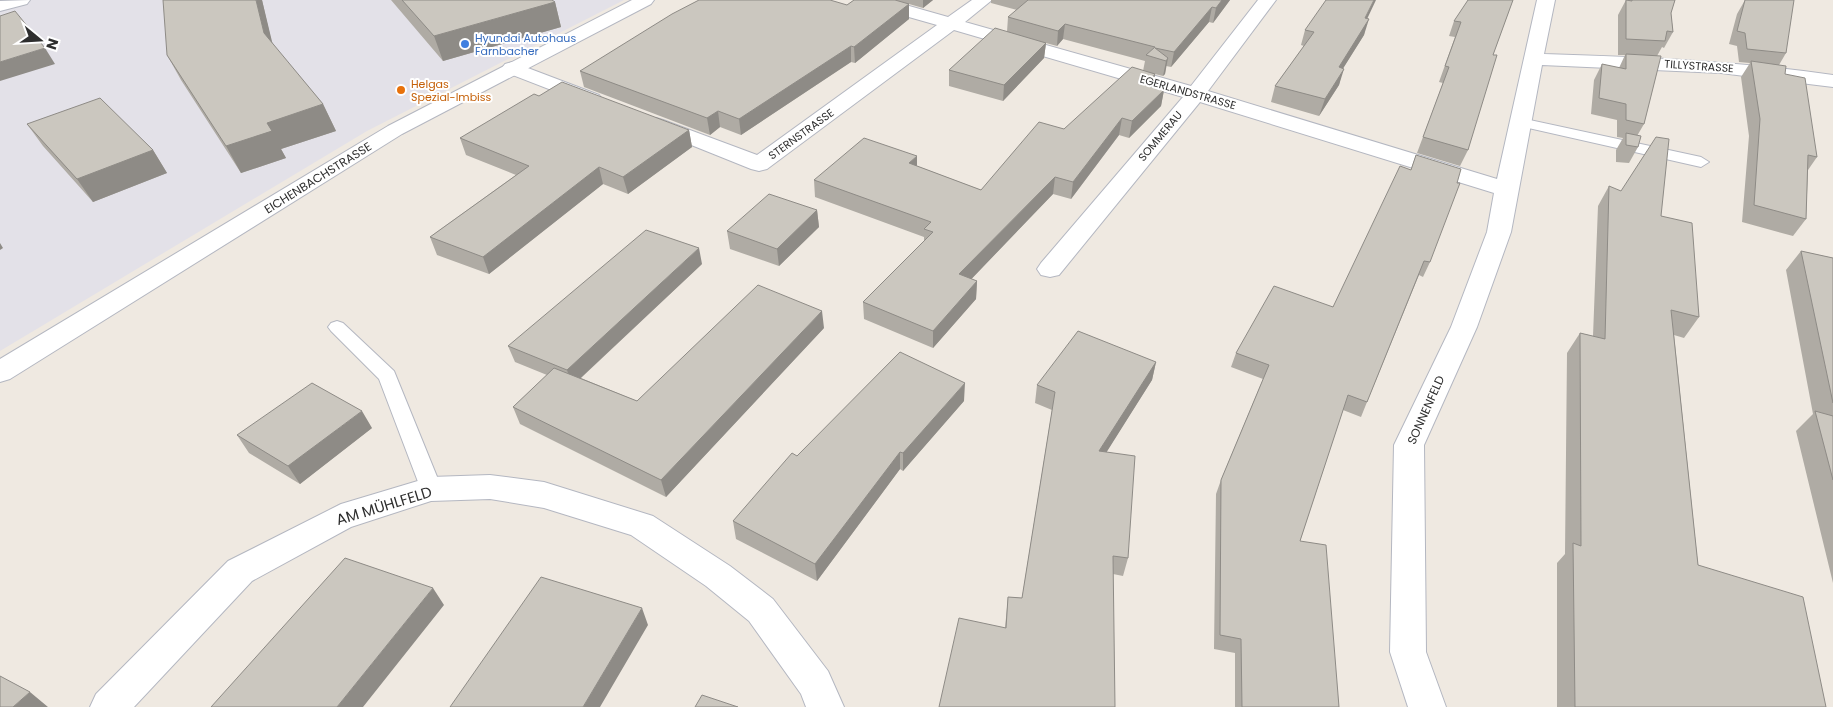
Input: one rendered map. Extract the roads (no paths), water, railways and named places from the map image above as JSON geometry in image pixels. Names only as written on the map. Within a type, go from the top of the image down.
[{"type":"street","points":[[0,6],[21,0]]},
{"type":"street","name":"EICHENBACHSTRASSE","points":[[0,372],[395,130],[645,0]]},
{"type":"street","name":"EGERLANDSTRASSE","points":[[869,0],[1196,94],[1506,189]]},
{"type":"street","name":"STERNSTRASSE","points":[[640,118],[759,164],[983,0]]},
{"type":"street","name":"SOMMERAU","points":[[1050,269],[1196,94],[1267,0]]},
{"type":"street","name":"SONNENFELD","points":[[1427,707],[1408,652],[1409,445],[1464,327],[1499,232],[1506,189],[1546,0]]},
{"type":"street","name":"TILLYSTRASSE","points":[[1533,59],[1707,65],[1792,74],[1833,81]]},
{"type":"street","points":[[512,68],[612,107]]},
{"type":"street","name":"AM MÜHLFELD","points":[[109,707],[240,570],[341,517],[431,489],[490,487],[544,495],[642,525],[718,576],[761,610],[815,683],[825,707]]},
{"type":"lane","points":[[1520,122],[1701,162]]},
{"type":"lane","points":[[337,327],[387,376],[431,489]]},
{"type":"place","name":"Hyundai Autohaus Farnbacher","points":[[465,44]]},
{"type":"place","name":"Helgas Spezial-Imbiss","points":[[401,90]]}]
